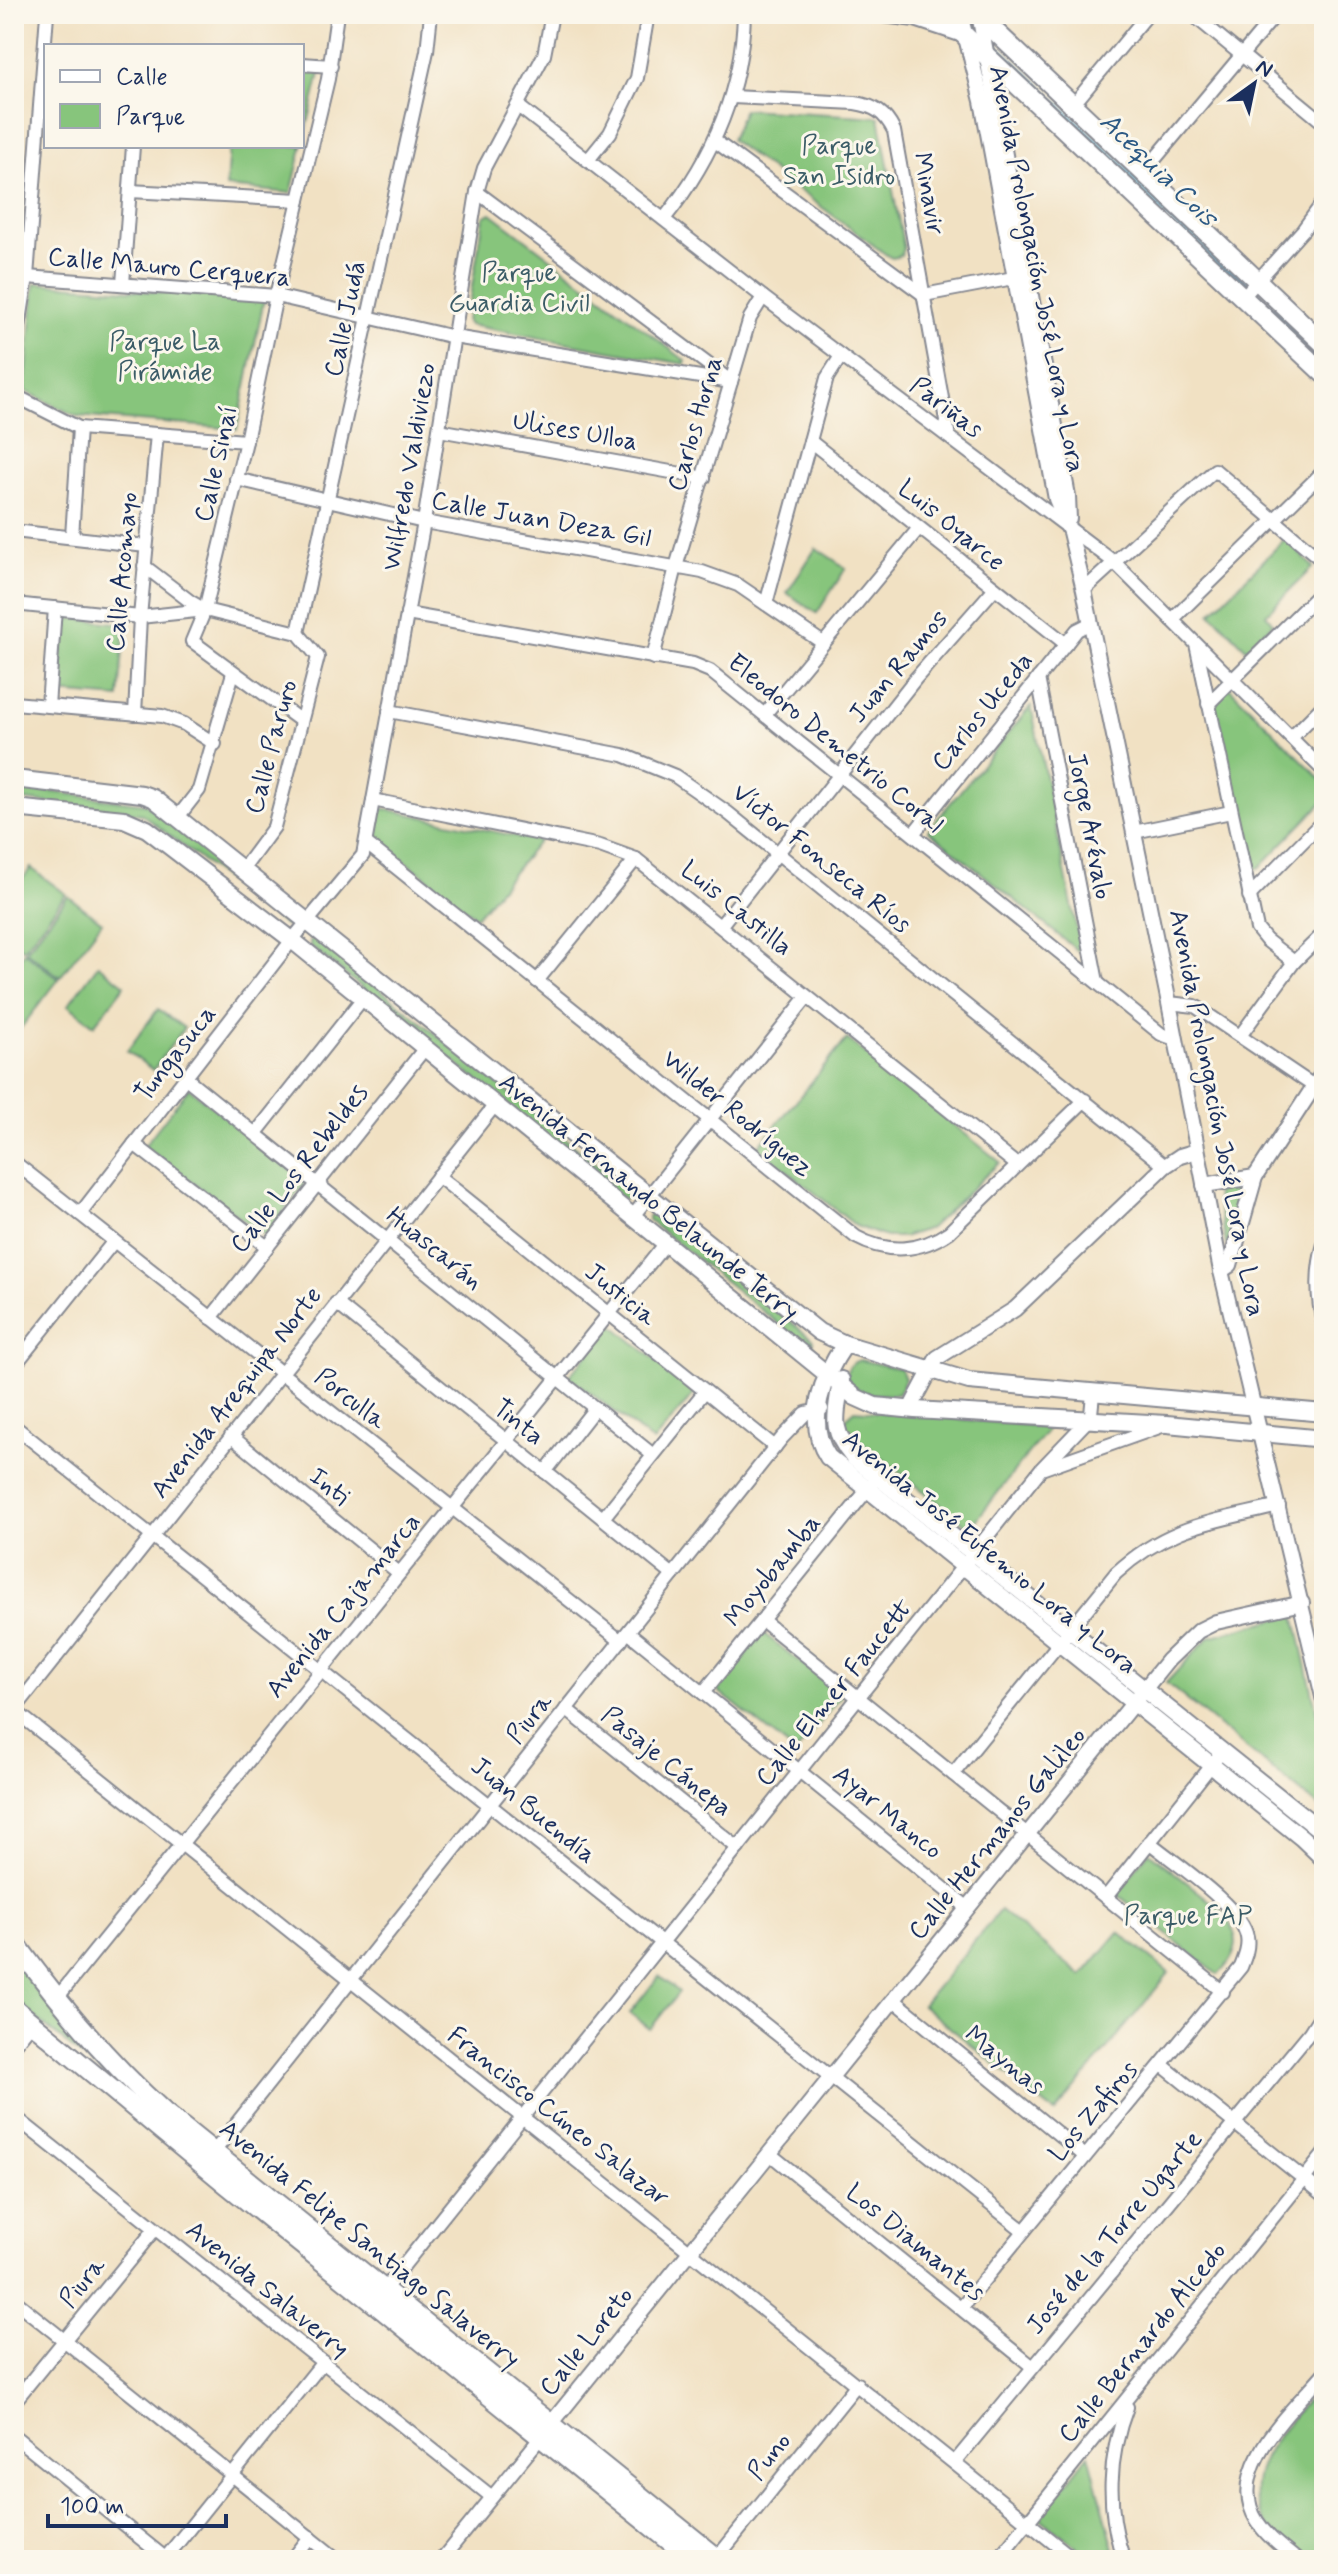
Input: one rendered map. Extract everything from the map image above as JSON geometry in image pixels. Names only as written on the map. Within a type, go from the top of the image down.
[{"type":"main road","points":[[883,14],[915,18],[964,34]]},
{"type":"main road","points":[[942,14],[1324,374]]},
{"type":"main road","points":[[979,15],[1324,344]]},
{"type":"main road","name":"Avenida Fernando Belaunde Terry","points":[[14,779],[142,794],[153,798],[819,1332],[845,1344],[969,1381],[1324,1413]]},
{"type":"main road","name":"Avenida Fernando Belaunde Terry","points":[[14,808],[136,822],[292,940],[855,1397],[875,1406],[1167,1424],[1324,1439]]},
{"type":"main road","name":"Avenida José Eufemio Lora y Lora","points":[[845,1344],[822,1388],[818,1409],[820,1444],[828,1457],[872,1483],[1217,1758],[1324,1833]]},
{"type":"main road","name":"Avenida José Eufemio Lora y Lora","points":[[845,1344],[834,1421],[843,1445],[872,1483]]},
{"type":"main road","name":"Avenida José Eufemio Lora y Lora","points":[[1217,1758],[1324,1859]]},
{"type":"main road","name":"Avenida Felipe Santiago Salaverry","points":[[14,1941],[57,1998],[128,2080],[213,2153],[384,2290],[693,2560]]},
{"type":"main road","name":"Avenida Felipe Santiago Salaverry","points":[[14,2008],[226,2184],[719,2559]]},
{"type":"street","points":[[45,44],[47,14]]},
{"type":"street","name":"Calle Sinaí","points":[[233,673],[192,641],[205,610],[246,441],[276,296],[331,66],[337,14]]},
{"type":"street","name":"Calle Judá","points":[[298,633],[427,51],[431,14]]},
{"type":"street","name":"Wilfredo Valdiviezo","points":[[308,921],[359,863],[367,844],[424,522],[477,192],[484,168],[544,55],[552,14]]},
{"type":"street","points":[[588,160],[610,133],[637,78],[648,14]]},
{"type":"street","points":[[664,219],[683,195],[715,141],[732,97],[744,14]]},
{"type":"street","points":[[1073,105],[1148,14]]},
{"type":"street","points":[[1192,14],[1324,123]]},
{"type":"street","points":[[1144,172],[1276,14]]},
{"type":"street","name":"Avenida Prolongación José Lora y Lora","points":[[979,15],[964,34],[982,101],[1020,277]]},
{"type":"street","name":"Avenida Prolongación José Lora y Lora","points":[[979,15],[1056,499],[1070,532],[1084,590],[1221,1271],[1324,1701]]},
{"type":"street","points":[[14,359],[27,277],[44,59]]},
{"type":"street","points":[[304,64],[331,66]]},
{"type":"street","name":"Minavir","points":[[732,97],[868,105],[882,113],[894,131],[949,437]]},
{"type":"street","name":"Pariñas","points":[[518,106],[1070,532],[1114,562],[1324,771]]},
{"type":"street","points":[[715,141],[924,295],[1020,277]]},
{"type":"street","points":[[123,284],[133,148]]},
{"type":"street","points":[[130,191],[299,200]]},
{"type":"street","points":[[477,192],[731,382]]},
{"type":"street","points":[[1243,297],[1303,230],[1324,201]]},
{"type":"street","name":"Calle Mauro Cerquera","points":[[27,277],[276,296],[454,337],[731,382]]},
{"type":"street","name":"Carlos Horna","points":[[653,658],[676,567],[750,318],[763,297]]},
{"type":"street","points":[[766,604],[827,378],[841,356]]},
{"type":"street","points":[[14,395],[79,428],[246,441]]},
{"type":"street","points":[[72,537],[79,428]]},
{"type":"street","name":"Ulises Ulloa","points":[[439,430],[704,478]]},
{"type":"street","name":"Calle Acomayo","points":[[135,714],[144,566],[157,434]]},
{"type":"street","name":"Luis Oyarce","points":[[810,441],[1066,644]]},
{"type":"street","points":[[1084,590],[1215,470],[1324,562]]},
{"type":"street","points":[[1172,620],[1324,471]]},
{"type":"street","name":"Calle Juan Deza Gil","points":[[236,479],[424,522],[723,578],[823,643]]},
{"type":"street","points":[[765,714],[919,528]]},
{"type":"street","points":[[14,531],[146,546]]},
{"type":"street","points":[[144,566],[205,610],[298,633]]},
{"type":"street","name":"Juan Ramos","points":[[721,925],[916,678],[995,588]]},
{"type":"street","points":[[1208,704],[1324,589]]},
{"type":"street","points":[[14,604],[140,617],[205,610]]},
{"type":"street","points":[[48,706],[55,608]]},
{"type":"street","name":"Eleodoro Demetrio Coral","points":[[407,614],[693,664],[710,671],[1161,1034],[1175,1039]]},
{"type":"street","name":"Carlos Uceda","points":[[913,834],[1077,630],[1091,623]]},
{"type":"street","name":"Calle Paruro","points":[[243,869],[274,827],[318,657],[298,633]]},
{"type":"street","points":[[1196,644],[1257,929],[1294,962]]},
{"type":"street","points":[[178,817],[199,790],[215,744],[233,673],[301,721]]},
{"type":"street","name":"Jorge Arévalo","points":[[1038,678],[1097,982]]},
{"type":"street","points":[[14,703],[172,719],[215,744]]},
{"type":"street","points":[[1291,738],[1324,705]]},
{"type":"street","name":"Víctor Fonseca Ríos","points":[[389,711],[597,750],[647,763],[701,792],[1165,1166]]},
{"type":"street","name":"Luis Castilla","points":[[373,800],[600,846],[636,859],[1017,1165]]},
{"type":"street","points":[[1134,832],[1231,812]]},
{"type":"street","points":[[1249,896],[1324,820]]},
{"type":"street","name":"Wilder Rodríguez","points":[[367,844],[856,1237],[885,1248],[919,1247],[949,1232],[1085,1100]]},
{"type":"street","points":[[537,981],[636,859]]},
{"type":"street","name":"Tungasuca","points":[[80,1214],[308,921]]},
{"type":"street","points":[[1240,1036],[1294,962],[1324,933]]},
{"type":"street","points":[[633,1216],[807,997]]},
{"type":"street","points":[[256,1133],[363,998]]},
{"type":"street","points":[[1169,1003],[1195,1006],[1319,1089]]},
{"type":"street","name":"Calle Los Rebeldes","points":[[211,1318],[425,1048]]},
{"type":"street","points":[[1221,1271],[1230,1265],[1255,1177],[1319,1089],[1324,1071]]},
{"type":"street","name":"Huascarán","points":[[186,1078],[653,1455]]},
{"type":"street","name":"Avenida Arequipa Norte","points":[[14,1710],[495,1105]]},
{"type":"street","points":[[134,1144],[266,1246]]},
{"type":"street","points":[[910,1409],[937,1358],[1015,1309],[1165,1166],[1180,1156],[1197,1151]]},
{"type":"street","name":"Porculla","points":[[14,1162],[452,1508],[624,1636]]},
{"type":"street","name":"Justicia","points":[[438,1176],[775,1447]]},
{"type":"street","points":[[1204,1185],[1255,1177]]},
{"type":"street","points":[[14,1366],[114,1241]]},
{"type":"street","name":"Avenida Cajamarca","points":[[57,1998],[666,1243]]},
{"type":"street","points":[[1324,1244],[1318,1279],[1319,1308],[1324,1327]]},
{"type":"street","name":"Tinta","points":[[336,1303],[673,1575]]},
{"type":"street","points":[[603,1518],[705,1391]]},
{"type":"street","points":[[1087,1421],[1093,1394]]},
{"type":"street","points":[[545,1472],[595,1408]]},
{"type":"street","points":[[818,1409],[836,1409]]},
{"type":"street","name":"Piura","points":[[213,2153],[775,1447],[806,1413],[818,1409]]},
{"type":"street","name":"Calle Elmer Faucett","points":[[384,2290],[1041,1469],[1087,1421]]},
{"type":"street","points":[[1041,1469],[1167,1424]]},
{"type":"street","name":"Juan Buendía","points":[[14,1426],[1024,2231]]},
{"type":"street","name":"Inti","points":[[231,1436],[399,1573]]},
{"type":"street","name":"Moyobamba","points":[[703,1693],[872,1483]]},
{"type":"street","points":[[953,1774],[1116,1573],[1136,1554],[1183,1529],[1279,1506]]},
{"type":"street","name":"Calle Hermanos Galileo","points":[[770,2154],[1168,1660],[1198,1631],[1216,1622],[1302,1603]]},
{"type":"street","points":[[762,1620],[1223,1992]]},
{"type":"street","name":"Ayar Manco","points":[[624,1636],[703,1693],[968,1908]]},
{"type":"street","name":"Pasaje Cánepa","points":[[566,1709],[738,1848]]},
{"type":"street","name":"Francisco Cúneo Salazar","points":[[14,1710],[1075,2560]]},
{"type":"street","points":[[1106,1897],[1217,1758]]},
{"type":"street","name":"Los Zafiros","points":[[961,2308],[1241,1967],[1247,1952],[1242,1921],[1149,1842]]},
{"type":"street","name":"Maynas","points":[[894,2000],[1085,2156]]},
{"type":"street","name":"José de la Torre Ugarte","points":[[955,2462],[1310,2032],[1324,2010]]},
{"type":"street","points":[[14,2043],[31,2022]]},
{"type":"street","name":"José de la Torre Ugarte","points":[[1310,2032],[1324,2023]]},
{"type":"street","points":[[1162,2065],[1324,2195]]},
{"type":"street","name":"Avenida Salaverry","points":[[14,2116],[492,2497]]},
{"type":"street","name":"Calle Loreto","points":[[441,2560],[770,2154]]},
{"type":"street","name":"Los Diamantes","points":[[770,2154],[1033,2367]]},
{"type":"street","name":"Calle Bernardo Alcedo","points":[[997,2560],[1324,2154]]},
{"type":"street","name":"Piura","points":[[14,2402],[155,2229]]},
{"type":"street","points":[[14,2300],[338,2560]]},
{"type":"street","points":[[14,2436],[164,2559],[323,2362]]},
{"type":"street","points":[[1297,2560],[1267,2534],[1256,2519],[1248,2489],[1251,2470],[1259,2451],[1324,2373]]},
{"type":"street","name":"Puno","points":[[719,2559],[857,2384]]},
{"type":"street","points":[[1124,2560],[1112,2515],[1111,2484],[1120,2423],[1132,2394]]},
{"type":"street","points":[[292,2560],[310,2537]]},
{"type":"green space","points":[[304,73],[320,74],[304,140]]},
{"type":"green space","name":"Parque San Isidro","points":[[744,109],[879,117],[904,249],[901,256],[888,256],[731,140]]},
{"type":"green space","points":[[229,148],[302,148],[291,193],[226,187]]},
{"type":"green space","name":"Parque Guardia Civil","points":[[491,213],[686,361],[685,364],[469,325],[466,321],[484,217]]},
{"type":"green space","name":"Parque La Pirámide","points":[[35,283],[264,300],[237,429],[76,416],[25,391]]},
{"type":"green space","points":[[1285,539],[1313,567],[1266,614],[1273,623],[1247,649],[1211,613]]},
{"type":"green space","points":[[816,548],[846,568],[817,613],[787,593]]},
{"type":"green space","points":[[65,619],[125,624],[119,698],[59,693]]},
{"type":"green space","points":[[1229,687],[1324,782],[1324,801],[1259,868],[1249,868],[1214,701]]},
{"type":"green space","points":[[1031,706],[1081,949],[1078,951],[928,830]]},
{"type":"green space","points":[[14,787],[146,804],[293,918],[292,922],[285,926],[142,814],[14,799]]},
{"type":"green space","points":[[380,808],[539,841],[476,917],[373,835]]},
{"type":"green space","points":[[31,868],[66,894],[24,949],[14,942],[14,890]]},
{"type":"green space","points":[[68,896],[102,922],[60,977],[26,951]]},
{"type":"green space","points":[[317,938],[630,1191],[629,1198],[624,1199],[310,946],[310,941]]},
{"type":"green space","points":[[24,952],[59,979],[17,1033],[14,1031],[14,965]]},
{"type":"green space","points":[[98,965],[125,985],[94,1025],[68,1005]]},
{"type":"green space","points":[[158,1009],[184,1028],[153,1070],[127,1051]]},
{"type":"green space","points":[[847,1039],[1000,1162],[930,1228],[903,1237],[886,1237],[856,1226],[758,1147]]},
{"type":"green space","points":[[189,1088],[306,1182],[265,1236],[144,1146]]},
{"type":"green space","points":[[1246,1185],[1229,1244],[1226,1244],[1215,1189]]},
{"type":"green space","points":[[655,1212],[813,1340],[813,1345],[809,1348],[648,1220],[648,1216]]},
{"type":"green space","points":[[613,1325],[693,1391],[694,1394],[653,1442],[569,1376]]},
{"type":"green space","points":[[860,1360],[901,1369],[905,1379],[898,1394],[866,1392],[852,1386],[847,1373],[851,1364]]},
{"type":"green space","points":[[855,1410],[1026,1425],[1046,1428],[1046,1431],[970,1528],[845,1429],[845,1419]]},
{"type":"green space","points":[[1295,1614],[1324,1745],[1324,1811],[1166,1683],[1209,1637]]},
{"type":"green space","points":[[763,1633],[842,1695],[796,1753],[717,1690]]},
{"type":"green space","name":"Parque FAP","points":[[1149,1852],[1220,1909],[1232,1927],[1235,1950],[1218,1975],[1117,1894]]},
{"type":"green space","points":[[1000,1910],[1082,1976],[1119,1932],[1169,1973],[1055,2113],[922,2005]]},
{"type":"green space","points":[[14,1951],[117,2086],[14,2000]]},
{"type":"green space","points":[[659,1976],[679,1992],[650,2029],[630,2013]]},
{"type":"green space","points":[[1324,2380],[1324,2560],[1309,2561],[1272,2532],[1259,2511],[1256,2490],[1259,2470],[1268,2451]]},
{"type":"green space","points":[[1089,2454],[1117,2560],[1094,2560],[1040,2518]]},
{"type":"waterway","name":"Acequia Cois","points":[[958,14],[1324,361]]}]
